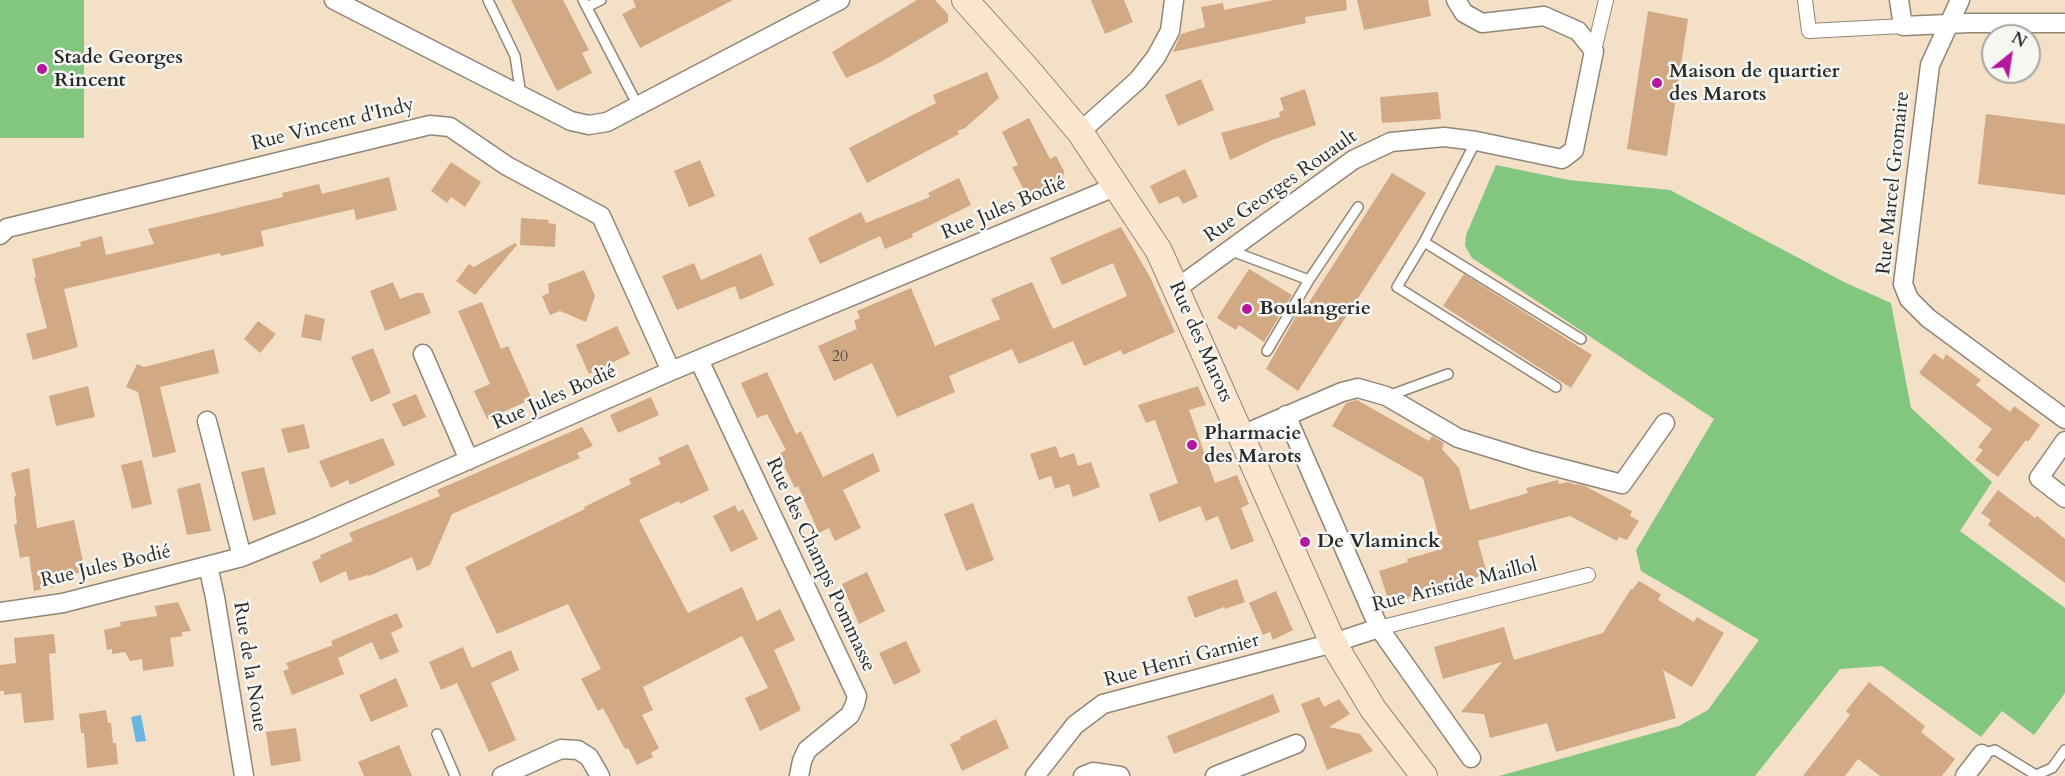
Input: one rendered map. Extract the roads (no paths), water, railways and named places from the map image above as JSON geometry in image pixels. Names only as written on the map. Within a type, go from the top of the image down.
[{"type":"main road","name":"Rue des Marots","points":[[965,0],[1080,132],[1159,251],[1333,643],[1373,709],[1424,776]]},
{"type":"street","points":[[334,0],[352,5],[521,95],[572,120],[589,125],[607,122],[840,0]]},
{"type":"street","points":[[1080,132],[1138,80],[1156,57],[1170,31],[1174,0]]},
{"type":"street","points":[[1456,0],[1464,13],[1482,23],[1543,8],[1578,31],[1594,51]]},
{"type":"street","points":[[1594,51],[1606,0]]},
{"type":"street","points":[[1805,0],[1809,31],[1949,24],[2065,23]]},
{"type":"street","points":[[1899,0],[1903,26]]},
{"type":"street","name":"Rue Marcel Gromaire","points":[[1960,0],[1930,65],[1903,284],[1909,299],[1928,318],[2065,419]]},
{"type":"street","name":"Rue Georges Rouault","points":[[1176,289],[1353,160],[1391,142],[1444,137],[1476,141],[1562,159],[1574,150],[1594,51]]},
{"type":"street","name":"Rue Vincent d'Indy","points":[[0,235],[7,228],[408,130],[430,125],[450,127],[507,166],[601,216],[671,371]]},
{"type":"street","name":"Rue Jules Bodié","points":[[0,612],[63,603],[242,557],[671,371],[1117,186]]},
{"type":"street","points":[[423,354],[469,460]]},
{"type":"street","name":"Rue des Champs Pommasse","points":[[699,360],[857,696],[849,715],[807,750],[799,776]]},
{"type":"street","points":[[1242,435],[1342,392],[1358,388],[1386,396],[1458,438],[1533,461],[1622,484],[1665,423]]},
{"type":"street","points":[[1287,416],[1380,628],[1471,758]]},
{"type":"street","points":[[207,421],[242,557]]},
{"type":"street","points":[[2065,441],[2039,478],[2065,498]]},
{"type":"street","name":"Rue de la Noue","points":[[208,566],[244,776]]},
{"type":"street","name":"Rue Aristide Maillol","points":[[1333,643],[1380,628],[1588,575]]},
{"type":"street","name":"Rue Henri Garnier","points":[[1040,774],[1075,725],[1103,704],[1333,643]]},
{"type":"street","points":[[1215,776],[1296,744]]},
{"type":"street","points":[[502,776],[561,749],[578,750],[589,757],[600,776]]},
{"type":"street","points":[[1965,776],[1982,754]]},
{"type":"street","points":[[1083,776],[1093,772],[1120,776]]},
{"type":"lane","points":[[488,0],[515,56],[521,95]]},
{"type":"lane","points":[[601,0],[585,4],[638,106]]},
{"type":"lane","points":[[1476,141],[1424,242],[1397,286],[1556,387]]},
{"type":"lane","points":[[1267,351],[1309,280],[1358,207]]},
{"type":"lane","points":[[1424,242],[1581,339]]},
{"type":"lane","points":[[1229,250],[1309,280]]},
{"type":"lane","points":[[1386,396],[1448,374]]},
{"type":"lane","points":[[437,734],[455,776]]},
{"type":"lane","points":[[1982,754],[1995,750],[2036,775],[2052,768],[2065,750]]},
{"type":"water","points":[[141,715],[146,741],[136,742],[131,717]]},
{"type":"place","name":"Stade Georges Rincent","points":[[42,69]]},
{"type":"place","name":"Maison de quartier des Marots","points":[[1657,83]]},
{"type":"place","name":"Boulangerie","points":[[1247,309]]},
{"type":"place","name":"Pharmacie des Marots","points":[[1192,445]]},
{"type":"place","name":"De Vlaminck","points":[[1305,542]]}]
